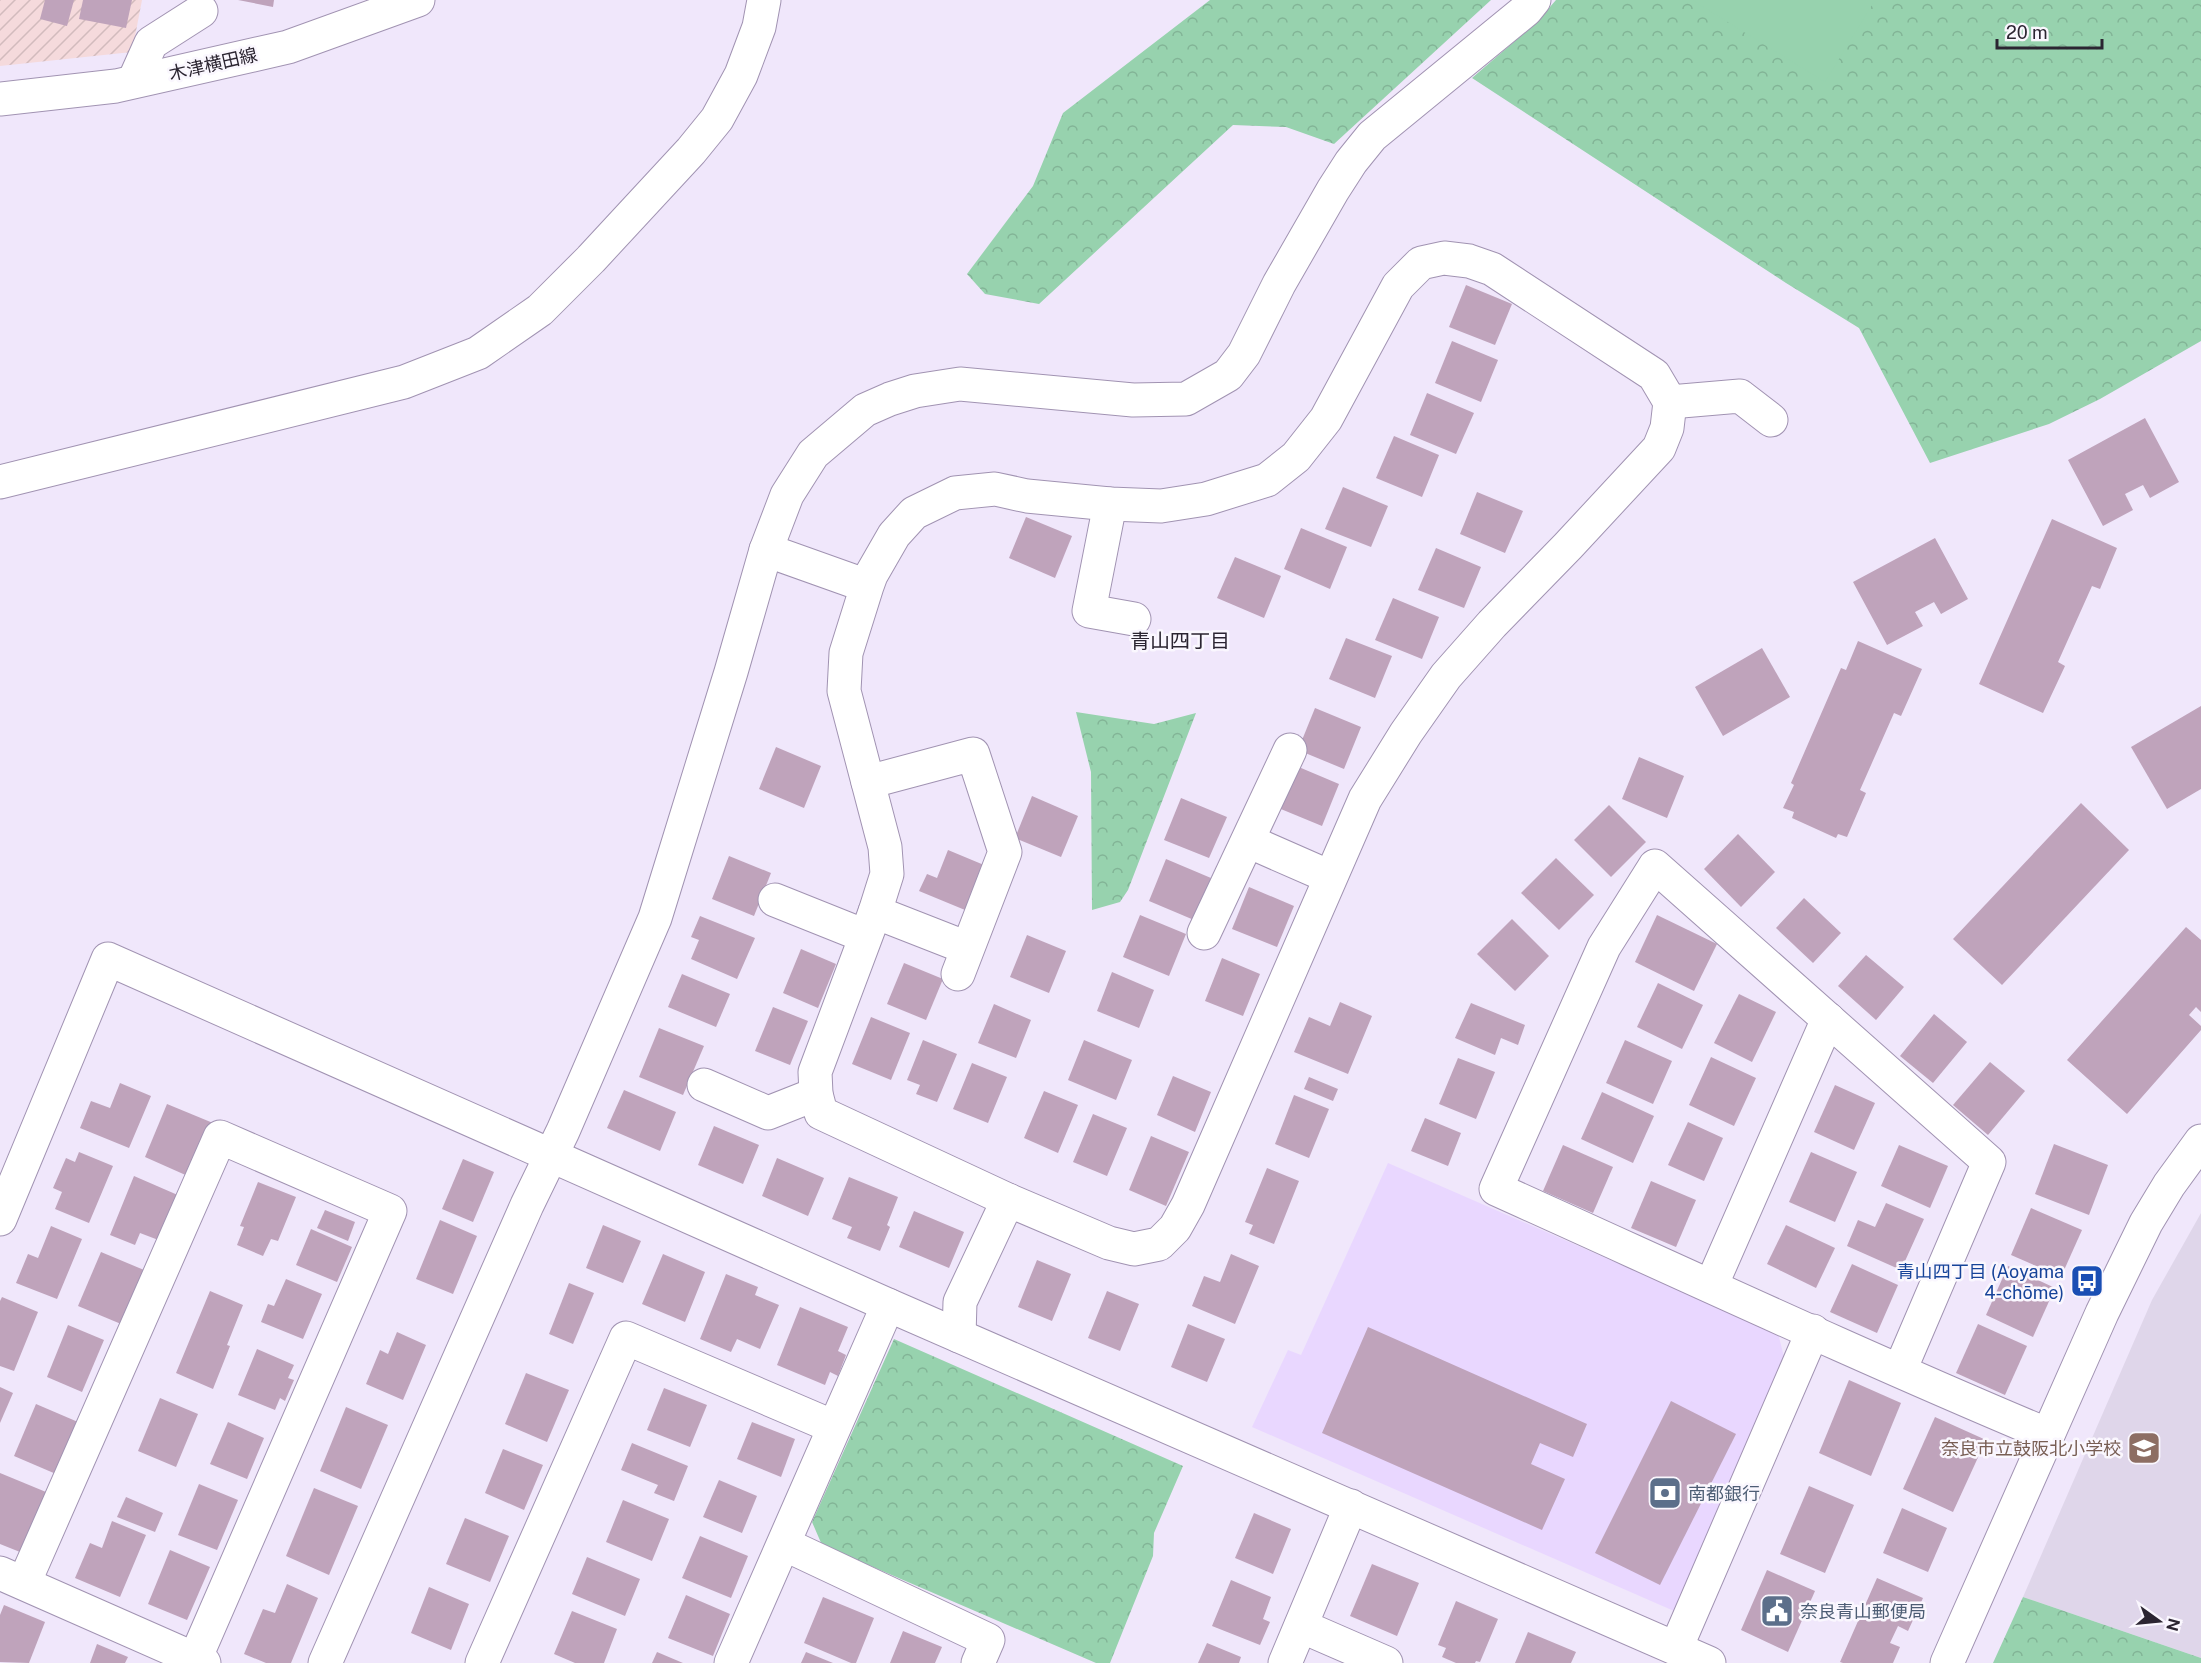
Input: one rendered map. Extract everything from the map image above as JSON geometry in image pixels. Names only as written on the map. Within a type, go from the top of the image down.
[{"type":"street","name":"木津横田線","points":[[0,99],[116,86],[288,46],[375,8],[418,0]]},
{"type":"street","points":[[0,482],[404,382],[478,353],[540,310],[691,151],[717,119],[741,75],[759,27],[764,0]]},
{"type":"street","points":[[325,1663],[655,918],[766,550],[787,495],[813,454],[865,410],[915,391],[960,384],[1133,400],[1186,399],[1228,375],[1244,354],[1279,284],[1333,190],[1351,162],[1372,136],[1526,10],[1534,0]]},
{"type":"street","points":[[135,81],[151,43],[201,11]]},
{"type":"street","points":[[1444,258],[1469,261],[1492,269],[1654,375],[1670,402],[1667,428],[1659,448],[1492,624],[1446,676],[1406,733],[1365,799],[1188,1205],[1175,1228],[1159,1244],[1134,1249],[1109,1243],[1008,1200],[821,1113],[816,1094],[815,1072],[887,874],[885,847],[844,691],[846,652],[871,575],[894,535],[914,513],[955,493],[994,489],[1027,496],[1110,504],[1161,506],[1195,501],[1267,480],[1296,457],[1326,419],[1398,286],[1421,263],[1433,260],[1444,258]]},
{"type":"street","points":[[1670,402],[1740,396],[1771,420]]},
{"type":"street","points":[[1110,504],[1089,611],[1134,619]]},
{"type":"street","points":[[766,550],[867,586]]},
{"type":"street","points":[[1204,933],[1290,750]]},
{"type":"street","points":[[775,900],[870,924],[963,961],[1005,852],[973,754],[868,782]]},
{"type":"street","points":[[1248,841],[1330,877]]},
{"type":"street","points":[[1900,1370],[1989,1162],[1655,866],[1604,947],[1496,1189],[1711,1286],[1900,1370],[2048,1435]]},
{"type":"street","points":[[0,1219],[108,959],[888,1305],[1709,1663]]},
{"type":"street","points":[[1711,1286],[1828,1018]]},
{"type":"street","points":[[704,1085],[768,1113],[816,1094]]},
{"type":"street","points":[[219,1137],[390,1211],[199,1661],[12,1578],[219,1137]]},
{"type":"street","points":[[1947,1663],[2102,1313],[2146,1223],[2169,1185],[2201,1141]]},
{"type":"street","points":[[959,1336],[960,1302],[1008,1200]]},
{"type":"street","points":[[731,1663],[888,1305]]},
{"type":"street","points":[[1676,1648],[1813,1331]]},
{"type":"street","points":[[482,1663],[626,1338],[834,1427]]},
{"type":"street","points":[[1285,1663],[1351,1506]]},
{"type":"street","points":[[784,1544],[988,1640],[978,1663]]},
{"type":"street","points":[[1301,1626],[1386,1663]]},
{"type":"shaded area","points":[[0,0],[142,0],[132,52],[0,66]]},
{"type":"shaded area","points":[[1388,1163],[1778,1333],[1785,1361],[1674,1611],[1252,1427],[1288,1350],[1301,1355]]},
{"type":"shaded area","name":"奈良市立鼓阪北小学校","points":[[2201,1213],[2201,1658],[2023,1597],[2152,1300]]},
{"type":"green space","points":[[1210,0],[1491,0],[1334,144],[1286,127],[1233,125],[1039,304],[985,294],[967,274],[1033,186],[1063,113]]},
{"type":"green space","points":[[1556,0],[2201,0],[2201,341],[2100,399],[2049,424],[1930,463],[1859,328],[1786,283],[1472,78],[1536,23]]},
{"type":"green space","points":[[1692,0],[1875,0],[1825,82]]},
{"type":"green space","points":[[1076,712],[1154,724],[1196,713],[1128,890],[1120,902],[1092,910],[1091,772]]},
{"type":"green space","points":[[894,1339],[1183,1466],[1154,1533],[1153,1556],[1110,1663],[1096,1663],[822,1545],[812,1522]]},
{"type":"green space","points":[[2023,1597],[2201,1658],[2201,1663],[1993,1663]]},
{"type":"building","points":[[45,0],[74,0],[67,26],[40,19]]},
{"type":"building","points":[[83,0],[132,0],[126,28],[79,19]]},
{"type":"building","points":[[238,0],[274,0],[273,7]]},
{"type":"building","points":[[1466,285],[1512,304],[1495,345],[1449,327]]},
{"type":"building","points":[[1452,341],[1498,360],[1481,402],[1435,383]]},
{"type":"building","points":[[1427,393],[1474,413],[1456,454],[1410,435]]},
{"type":"building","points":[[2145,418],[2179,482],[2150,498],[2143,485],[2125,494],[2133,510],[2103,526],[2068,460]]},
{"type":"building","points":[[1394,436],[1439,455],[1422,497],[1376,478]]},
{"type":"building","points":[[1343,487],[1388,506],[1371,547],[1325,529]]},
{"type":"building","points":[[1477,492],[1523,511],[1505,553],[1460,534]]},
{"type":"building","points":[[1026,517],[1072,536],[1055,578],[1009,558]]},
{"type":"building","points":[[2052,519],[2117,548],[2100,589],[2092,586],[2058,662],[2065,666],[2043,713],[1979,684]]},
{"type":"building","points":[[1301,528],[1347,547],[1330,589],[1284,569]]},
{"type":"building","points":[[1935,538],[1968,599],[1941,614],[1934,602],[1915,612],[1923,626],[1887,645],[1853,582]]},
{"type":"building","points":[[1436,548],[1481,567],[1464,608],[1418,590]]},
{"type":"building","points":[[1235,557],[1281,576],[1264,618],[1217,598]]},
{"type":"building","points":[[1393,598],[1439,617],[1422,659],[1375,640]]},
{"type":"building","points":[[1346,638],[1392,656],[1375,698],[1329,679]]},
{"type":"building","points":[[1858,641],[1922,669],[1901,716],[1894,713],[1860,790],[1866,793],[1847,837],[1838,834],[1836,838],[1792,818],[1794,812],[1783,808],[1794,785],[1791,783],[1841,668],[1846,670]]},
{"type":"building","points":[[1762,648],[1790,697],[1723,736],[1695,687]]},
{"type":"building","points":[[2201,706],[2201,789],[2167,809],[2131,747]]},
{"type":"building","points":[[1315,708],[1361,727],[1344,769],[1298,750]]},
{"type":"building","points":[[776,747],[821,766],[804,808],[759,789]]},
{"type":"building","points":[[1639,757],[1684,776],[1667,818],[1622,799]]},
{"type":"building","points":[[1294,765],[1339,784],[1322,826],[1276,807]]},
{"type":"building","points":[[1032,796],[1078,816],[1061,857],[1015,838]]},
{"type":"building","points":[[1181,798],[1227,817],[1209,858],[1164,840]]},
{"type":"building","points":[[2081,803],[2129,850],[2002,985],[1953,939]]},
{"type":"building","points":[[1609,805],[1646,842],[1611,877],[1574,840]]},
{"type":"building","points":[[1738,834],[1775,872],[1741,907],[1704,869]]},
{"type":"building","points":[[948,850],[984,865],[965,910],[919,891],[927,874],[937,878]]},
{"type":"building","points":[[729,856],[771,873],[754,916],[712,899]]},
{"type":"building","points":[[1556,858],[1594,895],[1559,930],[1521,893]]},
{"type":"building","points":[[1166,859],[1211,878],[1194,920],[1149,901]]},
{"type":"building","points":[[1249,887],[1294,906],[1277,947],[1232,929]]},
{"type":"building","points":[[1804,898],[1841,933],[1813,963],[1776,928]]},
{"type":"building","points":[[1140,915],[1186,934],[1169,976],[1123,957]]},
{"type":"building","points":[[1657,915],[1717,944],[1694,991],[1635,962]]},
{"type":"building","points":[[700,916],[755,938],[737,979],[691,959],[699,940],[691,937]]},
{"type":"building","points":[[1512,919],[1549,956],[1515,991],[1477,954]]},
{"type":"building","points":[[2186,927],[2201,940],[2201,1012],[2196,1007],[2189,1015],[2201,1026],[2201,1030],[2127,1114],[2067,1060]]},
{"type":"building","points":[[1027,935],[1066,951],[1049,993],[1010,977]]},
{"type":"building","points":[[801,949],[836,964],[818,1008],[783,993]]},
{"type":"building","points":[[1866,955],[1904,987],[1876,1020],[1838,986]]},
{"type":"building","points":[[1222,958],[1260,974],[1243,1016],[1205,1001]]},
{"type":"building","points":[[904,963],[943,979],[926,1020],[887,1004]]},
{"type":"building","points":[[1112,972],[1154,990],[1139,1028],[1097,1011]]},
{"type":"building","points":[[682,974],[730,994],[716,1027],[668,1007]]},
{"type":"building","points":[[1658,983],[1703,1005],[1682,1049],[1637,1027]]},
{"type":"building","points":[[1739,994],[1776,1012],[1752,1062],[1714,1043]]},
{"type":"building","points":[[1340,1002],[1372,1016],[1348,1074],[1294,1052],[1309,1017],[1330,1026]]},
{"type":"building","points":[[1471,1003],[1525,1025],[1518,1045],[1501,1038],[1495,1055],[1455,1038]]},
{"type":"building","points":[[994,1004],[1031,1020],[1016,1058],[978,1043]]},
{"type":"building","points":[[773,1007],[808,1021],[790,1065],[755,1051]]},
{"type":"building","points":[[1934,1014],[1967,1042],[1933,1083],[1900,1056]]},
{"type":"building","points":[[871,1017],[910,1033],[891,1080],[852,1064]]},
{"type":"building","points":[[659,1028],[704,1046],[683,1095],[639,1077]]},
{"type":"building","points":[[923,1040],[957,1054],[937,1102],[916,1094],[920,1085],[907,1080]]},
{"type":"building","points":[[1084,1040],[1132,1060],[1116,1100],[1068,1080]]},
{"type":"building","points":[[1625,1040],[1672,1061],[1653,1104],[1606,1083]]},
{"type":"building","points":[[1711,1057],[1756,1078],[1734,1126],[1689,1105]]},
{"type":"building","points":[[1458,1058],[1495,1072],[1476,1119],[1439,1104]]},
{"type":"building","points":[[1990,1062],[2025,1091],[1988,1135],[1953,1105]]},
{"type":"building","points":[[972,1063],[1007,1077],[988,1123],[953,1109]]},
{"type":"building","points":[[1173,1076],[1211,1092],[1195,1132],[1157,1115]]},
{"type":"building","points":[[1309,1077],[1338,1089],[1333,1101],[1304,1089]]},
{"type":"building","points":[[120,1083],[151,1096],[129,1148],[80,1128],[91,1101],[110,1108]]},
{"type":"building","points":[[1835,1085],[1875,1103],[1854,1150],[1814,1132]]},
{"type":"building","points":[[624,1090],[676,1112],[660,1151],[607,1128]]},
{"type":"building","points":[[1044,1091],[1078,1105],[1058,1153],[1024,1138]]},
{"type":"building","points":[[1602,1092],[1654,1116],[1633,1163],[1581,1139]]},
{"type":"building","points":[[1294,1095],[1329,1109],[1309,1158],[1275,1144]]},
{"type":"building","points":[[167,1104],[213,1123],[190,1177],[145,1157]]},
{"type":"building","points":[[1093,1114],[1127,1128],[1107,1176],[1073,1162]]},
{"type":"building","points":[[1425,1118],[1461,1133],[1448,1166],[1411,1151]]},
{"type":"building","points":[[1688,1122],[1723,1138],[1704,1181],[1668,1165]]},
{"type":"building","points":[[714,1126],[759,1145],[743,1184],[698,1165]]},
{"type":"building","points":[[1151,1136],[1189,1152],[1166,1206],[1129,1190]]},
{"type":"building","points":[[2054,1144],[2108,1165],[2089,1215],[2035,1194]]},
{"type":"building","points":[[1563,1145],[1613,1167],[1593,1213],[1543,1191]]},
{"type":"building","points":[[1899,1145],[1948,1166],[1930,1208],[1881,1186]]},
{"type":"building","points":[[79,1152],[113,1166],[89,1223],[55,1209],[62,1192],[53,1188],[66,1158],[75,1162]]},
{"type":"building","points":[[1811,1152],[1857,1172],[1835,1222],[1789,1202]]},
{"type":"building","points":[[777,1158],[824,1178],[808,1216],[762,1196]]},
{"type":"building","points":[[463,1159],[494,1172],[473,1222],[442,1209]]},
{"type":"building","points":[[1267,1168],[1299,1181],[1274,1244],[1249,1234],[1253,1225],[1245,1222]]},
{"type":"building","points":[[134,1176],[180,1196],[161,1241],[140,1233],[135,1245],[110,1235]]},
{"type":"building","points":[[849,1177],[898,1197],[887,1225],[890,1227],[880,1251],[847,1238],[852,1227],[832,1219]]},
{"type":"building","points":[[1651,1181],[1696,1200],[1676,1247],[1631,1228]]},
{"type":"building","points":[[258,1182],[296,1197],[278,1241],[271,1239],[263,1256],[237,1245],[244,1227],[240,1226]]},
{"type":"building","points":[[1886,1203],[1924,1219],[1901,1270],[1847,1246],[1858,1220],[1875,1227]]},
{"type":"building","points":[[2031,1208],[2082,1230],[2061,1277],[2011,1255]]},
{"type":"building","points":[[325,1210],[355,1222],[348,1241],[317,1228]]},
{"type":"building","points":[[914,1211],[964,1232],[949,1268],[899,1247]]},
{"type":"building","points":[[440,1220],[477,1236],[453,1294],[416,1279]]},
{"type":"building","points":[[603,1225],[641,1241],[623,1283],[586,1268]]},
{"type":"building","points":[[1786,1225],[1835,1248],[1816,1288],[1767,1264]]},
{"type":"building","points":[[51,1226],[82,1239],[57,1299],[16,1283],[28,1254],[38,1258]]},
{"type":"building","points":[[311,1229],[352,1247],[337,1282],[296,1265]]},
{"type":"building","points":[[101,1252],[144,1270],[121,1324],[78,1306]]},
{"type":"building","points":[[663,1254],[705,1272],[685,1322],[642,1304]]},
{"type":"building","points":[[1231,1254],[1259,1266],[1235,1324],[1192,1306],[1204,1276],[1220,1282]]},
{"type":"building","points":[[1037,1260],[1071,1274],[1052,1321],[1018,1307]]},
{"type":"building","points":[[1852,1264],[1898,1285],[1877,1333],[1830,1312]]},
{"type":"building","points":[[2008,1266],[2055,1288],[2033,1337],[1986,1315]]},
{"type":"building","points":[[726,1274],[758,1287],[755,1295],[779,1305],[760,1349],[737,1339],[731,1352],[700,1339]]},
{"type":"building","points":[[286,1279],[322,1294],[303,1339],[261,1322],[268,1304],[274,1306]]},
{"type":"building","points":[[569,1283],[594,1293],[573,1344],[549,1334]]},
{"type":"building","points":[[210,1291],[243,1305],[213,1389],[176,1373]]},
{"type":"building","points":[[1107,1291],[1139,1304],[1120,1351],[1088,1338]]},
{"type":"building","points":[[2,1297],[38,1312],[14,1371],[0,1366],[0,1301]]},
{"type":"building","points":[[800,1307],[848,1327],[838,1351],[846,1355],[838,1376],[830,1372],[825,1385],[777,1365]]},
{"type":"building","points":[[1188,1324],[1225,1339],[1207,1382],[1171,1367]]},
{"type":"building","points":[[1978,1324],[2027,1346],[2005,1395],[1956,1373]]},
{"type":"building","points":[[68,1325],[104,1340],[82,1392],[47,1377]]},
{"type":"building","points":[[1368,1327],[1587,1424],[1573,1457],[1540,1443],[1531,1464],[1565,1479],[1542,1530],[1322,1433]]},
{"type":"building","points":[[397,1332],[426,1345],[403,1400],[366,1384],[380,1350],[388,1354]]},
{"type":"building","points":[[257,1349],[294,1365],[288,1378],[294,1380],[285,1401],[280,1398],[275,1410],[238,1395]]},
{"type":"building","points":[[526,1373],[569,1390],[547,1442],[505,1424]]},
{"type":"building","points":[[1849,1380],[1901,1403],[1871,1476],[1819,1453]]},
{"type":"building","points":[[0,1387],[13,1393],[0,1423]]},
{"type":"building","points":[[664,1388],[707,1405],[690,1447],[647,1430]]},
{"type":"building","points":[[160,1398],[198,1414],[176,1467],[138,1451]]},
{"type":"building","name":"南都銀行","points":[[1671,1401],[1736,1434],[1660,1585],[1595,1553]]},
{"type":"building","points":[[36,1404],[78,1422],[56,1474],[14,1456]]},
{"type":"building","points":[[346,1407],[388,1425],[361,1489],[320,1471]]},
{"type":"building","points":[[1935,1417],[1986,1440],[1953,1512],[1903,1489]]},
{"type":"building","points":[[228,1422],[264,1438],[247,1479],[210,1464]]},
{"type":"building","points":[[752,1422],[795,1439],[781,1477],[737,1459]]},
{"type":"building","points":[[632,1443],[688,1466],[674,1501],[654,1493],[658,1485],[621,1470]]},
{"type":"building","points":[[503,1449],[543,1465],[524,1510],[485,1493]]},
{"type":"building","points":[[0,1473],[46,1492],[20,1552],[0,1544]]},
{"type":"building","points":[[719,1480],[757,1496],[742,1533],[703,1517]]},
{"type":"building","points":[[199,1484],[238,1500],[217,1550],[178,1535]]},
{"type":"building","points":[[1809,1486],[1854,1505],[1825,1573],[1780,1554]]},
{"type":"building","points":[[314,1488],[358,1506],[329,1575],[286,1556]]},
{"type":"building","points":[[126,1497],[163,1513],[155,1532],[117,1517]]},
{"type":"building","points":[[623,1500],[669,1519],[652,1561],[606,1542]]},
{"type":"building","points":[[1902,1508],[1947,1528],[1928,1572],[1883,1553]]},
{"type":"building","points":[[1254,1513],[1291,1529],[1273,1574],[1235,1558]]},
{"type":"building","points":[[465,1518],[509,1536],[490,1582],[446,1564]]},
{"type":"building","points":[[112,1521],[146,1535],[120,1597],[75,1578],[90,1543],[102,1548]]},
{"type":"building","points":[[700,1536],[748,1556],[731,1598],[682,1578]]},
{"type":"building","points":[[170,1550],[210,1567],[187,1620],[148,1604]]},
{"type":"building","points":[[587,1557],[640,1579],[625,1616],[572,1594]]},
{"type":"building","points":[[1372,1564],[1419,1583],[1397,1636],[1350,1616]]},
{"type":"building","points":[[1767,1570],[1815,1591],[1788,1652],[1741,1630]]},
{"type":"building","points":[[1877,1578],[1923,1598],[1908,1631],[1898,1626],[1890,1643],[1900,1647],[1893,1663],[1840,1662]]},
{"type":"building","points":[[1231,1580],[1271,1597],[1263,1619],[1270,1622],[1260,1645],[1212,1626]]},
{"type":"building","points":[[287,1584],[318,1598],[291,1663],[266,1663],[244,1654],[263,1609],[275,1613]]},
{"type":"building","points":[[429,1587],[469,1604],[451,1650],[411,1633]]},
{"type":"building","points":[[686,1595],[730,1614],[713,1656],[668,1638]]},
{"type":"building","points":[[823,1597],[874,1618],[856,1663],[804,1643]]},
{"type":"building","points":[[1456,1601],[1498,1619],[1480,1662],[1456,1663],[1442,1657],[1446,1648],[1438,1645]]},
{"type":"building","points":[[4,1605],[45,1622],[29,1663],[0,1662],[0,1615]]},
{"type":"building","points":[[572,1611],[617,1629],[604,1663],[575,1663],[554,1654]]},
{"type":"building","points":[[903,1631],[942,1647],[935,1663],[890,1663]]},
{"type":"building","points":[[1528,1632],[1576,1652],[1571,1663],[1515,1663]]},
{"type":"building","points":[[1207,1643],[1241,1657],[1239,1663],[1198,1663]]},
{"type":"building","points":[[97,1644],[128,1657],[125,1663],[90,1663]]},
{"type":"building","points":[[657,1652],[683,1663],[652,1663]]},
{"type":"building","points":[[806,1652],[833,1663],[801,1663]]},
{"type":"place","name":"青山四丁目 (Aoyama 4-chōme)","points":[[2087,1281]]},
{"type":"place","name":"奈良市立鼓阪北小学校","points":[[2144,1448]]},
{"type":"place","name":"南都銀行","points":[[1665,1493]]},
{"type":"place","name":"奈良青山郵便局","points":[[1777,1611]]},
{"type":"district","name":"青山四丁目","points":[[1180,641]]}]
